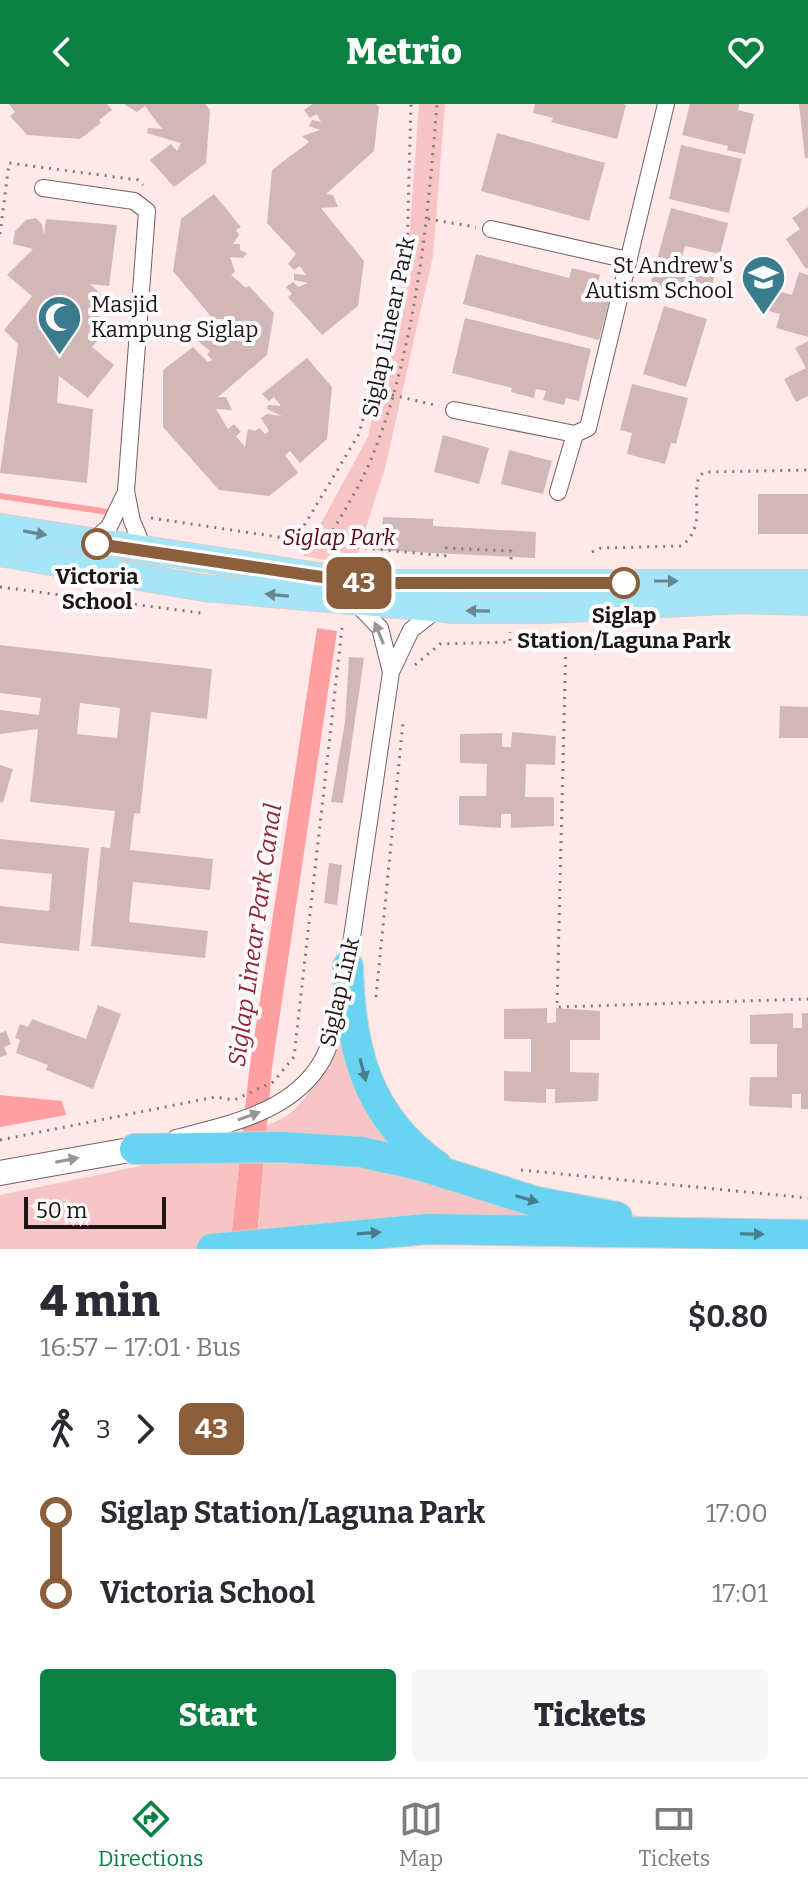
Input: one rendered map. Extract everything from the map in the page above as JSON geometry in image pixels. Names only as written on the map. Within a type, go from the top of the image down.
[{"type":"highway","points":[[348,966],[349,1010],[365,1080],[383,1113],[400,1134],[423,1156],[453,1176]]},
{"type":"highway","points":[[135,1149],[224,1136],[281,1147],[388,1156],[537,1202],[695,1233]]},
{"type":"highway","points":[[237,1246],[428,1229],[808,1235]]},
{"type":"main road","points":[[0,527],[145,552],[363,583],[808,583]]},
{"type":"main road","points":[[0,553],[204,588],[438,609],[504,611],[741,600],[808,602]]},
{"type":"street","points":[[454,410],[575,434],[588,428],[666,104]]},
{"type":"street","points":[[43,188],[134,201],[144,206],[148,217],[126,491],[132,521],[145,552]]},
{"type":"street","points":[[491,229],[628,260]]},
{"type":"street","points":[[558,492],[575,434]]},
{"type":"street","points":[[91,543],[109,527],[126,491]]},
{"type":"street","name":"Siglap Link","points":[[354,601],[380,628],[391,672]]},
{"type":"street","name":"Siglap Link","points":[[224,1136],[276,1106],[323,1060],[348,966],[391,672],[411,630],[438,609]]},
{"type":"street","points":[[0,1173],[135,1149]]},
{"type":"path","points":[[296,539],[359,434],[407,254],[411,104]]},
{"type":"path","name":"Siglap Linear Park","points":[[326,544],[374,454],[392,395],[427,218],[437,104]]},
{"type":"path","points":[[0,234],[9,163],[138,180],[147,187]]},
{"type":"path","points":[[427,218],[491,229]]},
{"type":"path","points":[[392,395],[454,410]]},
{"type":"path","points":[[592,552],[601,548],[682,546],[697,527],[696,484],[705,472],[808,470]]},
{"type":"path","points":[[142,517],[396,552],[445,556],[446,548],[511,551]]},
{"type":"path","points":[[0,587],[201,613]]},
{"type":"path","points":[[0,1140],[215,1097],[234,1100],[273,1082],[294,1057],[342,628]]},
{"type":"path","points":[[566,641],[557,1007],[808,999]]},
{"type":"path","points":[[409,677],[415,665],[440,644],[510,642]]},
{"type":"path","points":[[375,1006],[403,721]]},
{"type":"path","points":[[512,1169],[808,1198]]},
{"type":"green space","name":"Siglap Park","points":[[419,104],[445,104],[433,256],[385,468],[354,565],[303,556],[368,437],[408,254]]},
{"type":"green space","points":[[362,1032],[405,1132],[487,1183],[698,1229],[257,1246],[267,1125],[293,1111],[303,1100],[319,1075],[337,1033]]},
{"type":"green space","points":[[242,1132],[230,1249],[0,1249],[0,1195],[136,1167]]},
{"type":"shaded area","points":[[317,628],[337,631],[272,1068],[256,1249],[230,1249],[249,1072]]},
{"type":"shaded area","points":[[0,1095],[62,1101],[66,1115],[0,1127]]},
{"type":"building","points":[[9,104],[107,104],[112,110],[80,139],[27,135],[10,116],[15,112]]},
{"type":"building","points":[[124,104],[205,104],[210,110],[206,163],[174,187],[150,160],[171,144],[177,151],[181,143],[147,133],[148,128],[162,129],[145,106],[137,112]]},
{"type":"building","points":[[313,104],[376,104],[379,107],[374,151],[326,194],[333,195],[338,207],[321,208],[364,261],[358,306],[322,335],[288,297],[292,294],[286,287],[293,282],[298,287],[308,283],[294,280],[294,274],[306,275],[300,266],[294,270],[288,264],[296,254],[267,223],[272,170],[309,142],[302,136],[320,130],[309,126],[312,120],[321,122],[317,114],[310,118],[304,110]]},
{"type":"building","points":[[535,104],[626,105],[617,139],[551,122],[553,118],[533,113]]},
{"type":"building","points":[[690,104],[739,104],[738,110],[754,114],[745,154],[727,150],[728,146],[682,135]]},
{"type":"building","points":[[799,104],[808,104],[808,158],[805,158]]},
{"type":"building","points":[[497,133],[605,163],[589,221],[481,191]]},
{"type":"building","points":[[681,145],[742,159],[729,213],[669,199]]},
{"type":"building","points":[[214,194],[241,227],[236,230],[239,235],[233,244],[240,244],[240,250],[247,253],[243,258],[230,257],[235,272],[231,275],[246,288],[249,286],[274,313],[267,355],[218,397],[226,397],[232,410],[216,409],[228,429],[234,424],[241,432],[236,436],[245,447],[248,429],[255,431],[260,428],[265,434],[269,431],[261,418],[267,414],[282,416],[267,409],[268,405],[281,406],[274,397],[269,401],[262,394],[307,358],[332,387],[327,439],[300,463],[290,451],[285,455],[298,473],[269,496],[219,490],[163,427],[163,370],[193,347],[208,362],[212,360],[207,354],[210,351],[198,341],[206,333],[220,333],[203,331],[203,324],[230,325],[226,319],[213,319],[173,271],[181,219]]},
{"type":"building","points":[[808,207],[806,269],[786,239],[800,229],[792,218]]},
{"type":"building","points":[[671,208],[728,223],[720,254],[685,246],[681,261],[716,270],[708,301],[650,286]]},
{"type":"building","name":"Masjid Kampung Siglap","points":[[36,218],[42,224],[44,235],[46,219],[117,225],[109,286],[90,284],[101,294],[100,305],[92,309],[110,327],[92,347],[114,365],[88,398],[59,376],[57,403],[93,409],[87,483],[0,473],[18,344],[4,330],[32,296],[7,275],[33,249],[13,244],[15,231],[26,220]]},
{"type":"building","points":[[476,254],[569,278],[572,268],[600,275],[597,286],[612,290],[599,340],[463,304]]},
{"type":"building","points":[[799,272],[808,275],[808,337],[776,328],[780,314],[765,310],[771,289],[792,295]]},
{"type":"building","points":[[664,306],[707,319],[686,387],[643,374]]},
{"type":"building","points":[[465,318],[591,349],[579,401],[566,398],[564,405],[543,400],[546,391],[536,389],[534,398],[511,392],[512,388],[452,373]]},
{"type":"building","points":[[808,341],[808,396],[796,402],[784,379],[806,368],[795,348]]},
{"type":"building","points":[[632,384],[688,398],[676,444],[671,443],[665,464],[627,454],[632,433],[620,430]]},
{"type":"building","points":[[443,435],[489,448],[479,484],[434,472]]},
{"type":"building","points":[[509,450],[552,461],[543,494],[501,484]]},
{"type":"building","points":[[758,494],[808,494],[808,534],[758,534]]},
{"type":"building","points":[[383,517],[433,519],[433,526],[536,532],[535,558],[374,550],[375,529],[382,529]]},
{"type":"building","points":[[0,645],[212,669],[207,719],[151,712],[140,814],[134,813],[130,850],[213,859],[210,890],[133,882],[129,922],[208,931],[205,958],[91,946],[101,847],[110,848],[115,811],[30,802],[38,729],[0,734],[0,710],[39,715],[41,698],[0,693]],"holes":[[[80,703],[120,708],[117,738],[77,734]]]},
{"type":"building","points":[[349,657],[364,658],[343,803],[331,802],[345,722]]},
{"type":"building","points":[[780,706],[808,707],[808,738],[779,738]]},
{"type":"building","points":[[512,732],[556,736],[555,765],[526,764],[525,797],[554,797],[554,826],[511,828],[511,814],[501,814],[501,828],[459,825],[459,796],[486,796],[487,764],[460,763],[460,734],[502,733],[502,747],[511,747]]},
{"type":"building","points":[[0,765],[13,769],[3,803],[0,802]]},
{"type":"building","points":[[0,839],[89,848],[79,951],[0,943],[0,906],[49,911],[52,874],[0,869]]},
{"type":"building","points":[[329,863],[342,865],[337,905],[324,903]]},
{"type":"building","points":[[98,1005],[121,1014],[93,1089],[46,1070],[48,1065],[16,1053],[20,1040],[15,1038],[20,1024],[28,1027],[32,1019],[86,1039]]},
{"type":"building","points":[[547,1008],[547,1023],[556,1022],[556,1008],[600,1011],[600,1040],[570,1040],[570,1072],[599,1073],[598,1101],[555,1103],[555,1089],[546,1089],[546,1103],[504,1101],[504,1071],[531,1072],[531,1039],[504,1039],[504,1009]]},
{"type":"building","points":[[793,1013],[793,1028],[802,1028],[802,1013],[808,1013],[808,1109],[801,1109],[801,1094],[792,1094],[792,1108],[749,1106],[750,1077],[777,1077],[777,1044],[750,1044],[750,1015]]},
{"type":"building","points":[[6,1031],[11,1044],[4,1047],[7,1055],[0,1057],[0,1033]]},
{"type":"waterway","points":[[0,496],[108,512]]},
{"type":"bus line","name":"43","points":[[97,544],[363,583],[455,586],[624,583]]},
{"type":"place","name":"St Andrew's Autism School","points":[[764,317]]},
{"type":"place","name":"Masjid Kampung Siglap","points":[[60,356]]},
{"type":"place","name":"Victoria School","points":[[97,544]]},
{"type":"place","name":"Siglap Station/Laguna Park","points":[[624,583]]},
{"type":"water label","name":"Siglap Linear Park Canal","points":[[255,935]]}]
